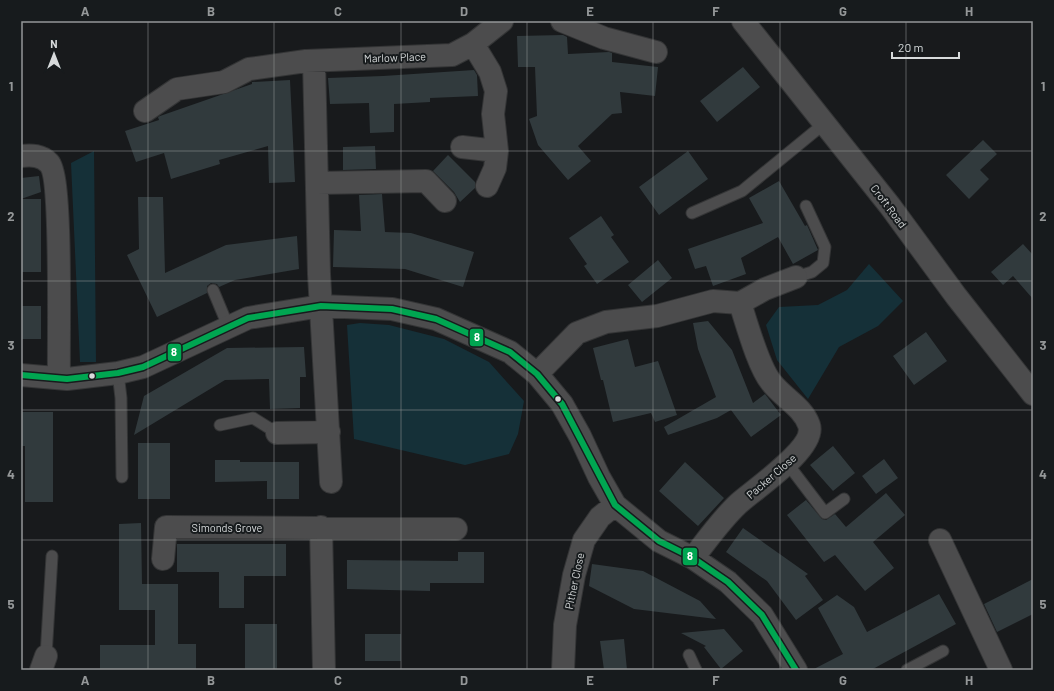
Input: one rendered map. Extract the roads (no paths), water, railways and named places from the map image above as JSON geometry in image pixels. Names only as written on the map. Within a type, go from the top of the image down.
[{"type":"street","name":"Marlow Place","points":[[145,111],[177,89],[224,82],[249,69],[314,61],[452,55],[473,44],[502,21]]},
{"type":"street","points":[[562,21],[604,38],[656,52]]},
{"type":"street","name":"Croft Road","points":[[743,21],[890,206],[956,296],[1033,394]]},
{"type":"street","points":[[473,44],[490,72],[496,91],[493,114],[497,151],[495,168],[487,186]]},
{"type":"street","points":[[314,61],[319,274],[331,482]]},
{"type":"street","points":[[462,147],[497,151]]},
{"type":"street","points":[[21,156],[35,155],[50,164],[55,180],[58,236],[58,378]]},
{"type":"street","points":[[317,183],[426,181],[445,201]]},
{"type":"street","points":[[537,374],[578,333],[606,322],[657,316],[713,300],[740,303],[765,289],[796,277]]},
{"type":"street","name":"Packer Close","points":[[692,558],[737,505],[796,455],[808,439],[810,427],[803,415],[770,382],[758,356],[740,303]]},
{"type":"street","points":[[21,375],[58,378],[118,372],[143,366],[248,318],[321,306],[392,309],[436,319],[510,352],[537,374],[562,404],[577,430],[599,477],[615,505],[659,541],[692,558],[728,582],[762,615],[796,670]]},
{"type":"street","points":[[277,433],[329,432]]},
{"type":"street","name":"Pither Close","points":[[563,670],[565,625],[574,575],[584,540],[600,517],[615,505]]},
{"type":"street","name":"Simonds Grove","points":[[162,559],[166,527],[456,529]]},
{"type":"street","points":[[321,528],[324,670]]},
{"type":"street","points":[[940,540],[1001,670]]},
{"type":"lane","points":[[692,214],[742,191],[825,123]]},
{"type":"lane","points":[[796,277],[812,272],[823,263],[825,247],[806,206]]},
{"type":"lane","points":[[214,290],[228,326]]},
{"type":"lane","points":[[118,372],[121,398],[122,477]]},
{"type":"lane","points":[[220,425],[253,418],[277,433]]},
{"type":"lane","points":[[787,463],[825,513],[844,499]]},
{"type":"lane","points":[[43,663],[52,556]]},
{"type":"lane","points":[[907,670],[943,651]]},
{"type":"lane","points":[[689,655],[696,670]]}]
